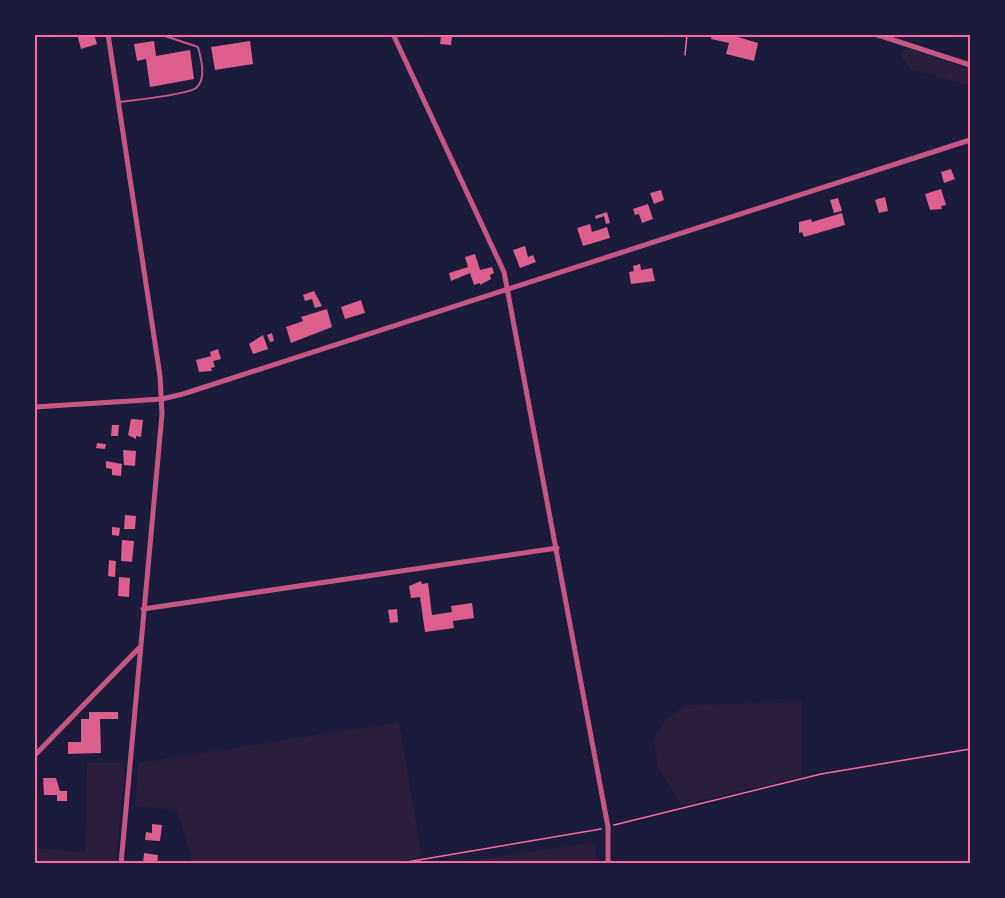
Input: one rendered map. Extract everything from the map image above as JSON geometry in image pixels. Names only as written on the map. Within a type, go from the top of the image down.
[{"type":"street","points":[[393,34],[504,272],[608,827],[608,864]]},
{"type":"street","points":[[875,34],[970,65]]},
{"type":"street","points":[[108,35],[120,102],[162,399],[121,864]]},
{"type":"street","points":[[34,406],[162,399],[183,394],[508,291],[970,140]]},
{"type":"street","points":[[143,609],[557,548]]},
{"type":"street","points":[[34,756],[140,647]]},
{"type":"lane","points":[[108,35],[122,34]]},
{"type":"lane","points":[[120,102],[190,90],[200,82],[202,74],[198,47],[159,34]]},
{"type":"path","points":[[685,55],[687,34]]},
{"type":"path","points":[[395,864],[587,833],[821,774],[970,748]]},
{"type":"shaded area","points":[[903,47],[970,69],[970,86],[910,69],[901,55]]},
{"type":"shaded area","points":[[802,702],[802,777],[682,805],[658,768],[654,741],[665,719],[687,705]]},
{"type":"shaded area","points":[[399,722],[422,857],[385,864],[191,863],[177,810],[135,806],[138,763]]},
{"type":"shaded area","points":[[87,763],[125,763],[116,863],[35,863],[35,848],[85,853]]},
{"type":"shaded area","points":[[595,842],[596,863],[454,863]]},
{"type":"building","points":[[77,34],[94,34],[97,44],[81,49]]},
{"type":"building","points":[[712,34],[728,34],[758,43],[754,61],[726,54],[729,43],[711,39]]},
{"type":"building","points":[[441,36],[452,37],[451,45],[440,44]]},
{"type":"building","points":[[154,41],[156,56],[190,50],[194,79],[150,87],[146,59],[137,61],[134,44]]},
{"type":"building","points":[[250,41],[253,64],[215,70],[211,47]]},
{"type":"building","points":[[951,169],[955,179],[944,183],[941,172]]},
{"type":"building","points":[[941,189],[946,205],[941,206],[942,209],[930,210],[925,194]]},
{"type":"building","points":[[661,190],[664,200],[654,204],[650,193]]},
{"type":"building","points":[[885,197],[888,211],[879,213],[875,200]]},
{"type":"building","points":[[838,198],[842,211],[834,213],[830,200]]},
{"type":"building","points":[[648,204],[653,219],[642,223],[639,214],[635,215],[633,209]]},
{"type":"building","points":[[607,212],[610,223],[606,224],[604,216],[596,219],[595,216]]},
{"type":"building","points":[[842,213],[845,225],[804,237],[802,232],[799,233],[799,222],[811,219],[812,222]]},
{"type":"building","points":[[590,224],[592,232],[607,227],[610,238],[583,246],[577,228]]},
{"type":"building","points":[[525,246],[528,257],[533,255],[536,262],[520,268],[513,250]]},
{"type":"building","points":[[475,254],[480,270],[492,267],[494,273],[490,275],[491,279],[480,285],[480,283],[474,285],[470,273],[451,281],[449,273],[468,267],[465,257]]},
{"type":"building","points":[[640,264],[641,270],[652,268],[655,281],[631,284],[629,272],[634,271],[633,266]]},
{"type":"building","points":[[314,291],[322,306],[315,308],[312,299],[305,301],[303,295]]},
{"type":"building","points":[[361,300],[365,313],[345,319],[341,307]]},
{"type":"building","points":[[327,309],[332,327],[291,343],[286,327],[303,321],[301,317]]},
{"type":"building","points":[[272,333],[274,341],[270,342],[267,335]]},
{"type":"building","points":[[263,335],[268,349],[253,354],[249,344]]},
{"type":"building","points":[[218,349],[221,359],[213,361],[215,367],[211,368],[212,371],[199,372],[196,360],[211,356],[210,352]]},
{"type":"building","points":[[131,419],[143,420],[141,437],[136,436],[136,439],[128,435]]},
{"type":"building","points":[[112,425],[119,425],[118,436],[111,436]]},
{"type":"building","points":[[97,443],[106,444],[105,449],[96,448]]},
{"type":"building","points":[[123,450],[136,451],[135,466],[124,465]]},
{"type":"building","points":[[106,461],[122,464],[121,476],[112,475],[112,469],[106,468]]},
{"type":"building","points":[[125,515],[136,516],[135,529],[124,529]]},
{"type":"building","points":[[112,527],[120,528],[119,536],[112,535]]},
{"type":"building","points":[[122,540],[134,541],[132,562],[121,561]]},
{"type":"building","points":[[109,560],[116,561],[115,577],[108,576]]},
{"type":"building","points":[[119,577],[130,578],[129,597],[118,596]]},
{"type":"building","points":[[421,581],[422,584],[428,583],[432,615],[452,612],[451,606],[472,603],[474,618],[453,621],[454,628],[425,632],[420,597],[411,598],[409,586]]},
{"type":"building","points":[[397,609],[398,622],[390,623],[388,610]]},
{"type":"building","points":[[89,712],[118,712],[118,719],[100,719],[101,753],[68,754],[68,742],[81,742],[81,719],[89,719]]},
{"type":"building","points":[[43,778],[56,778],[60,791],[67,791],[67,801],[57,801],[57,795],[44,795]]},
{"type":"building","points":[[152,824],[162,825],[160,841],[145,840],[146,832],[152,833]]},
{"type":"building","points":[[144,853],[158,855],[157,864],[143,864]]}]
